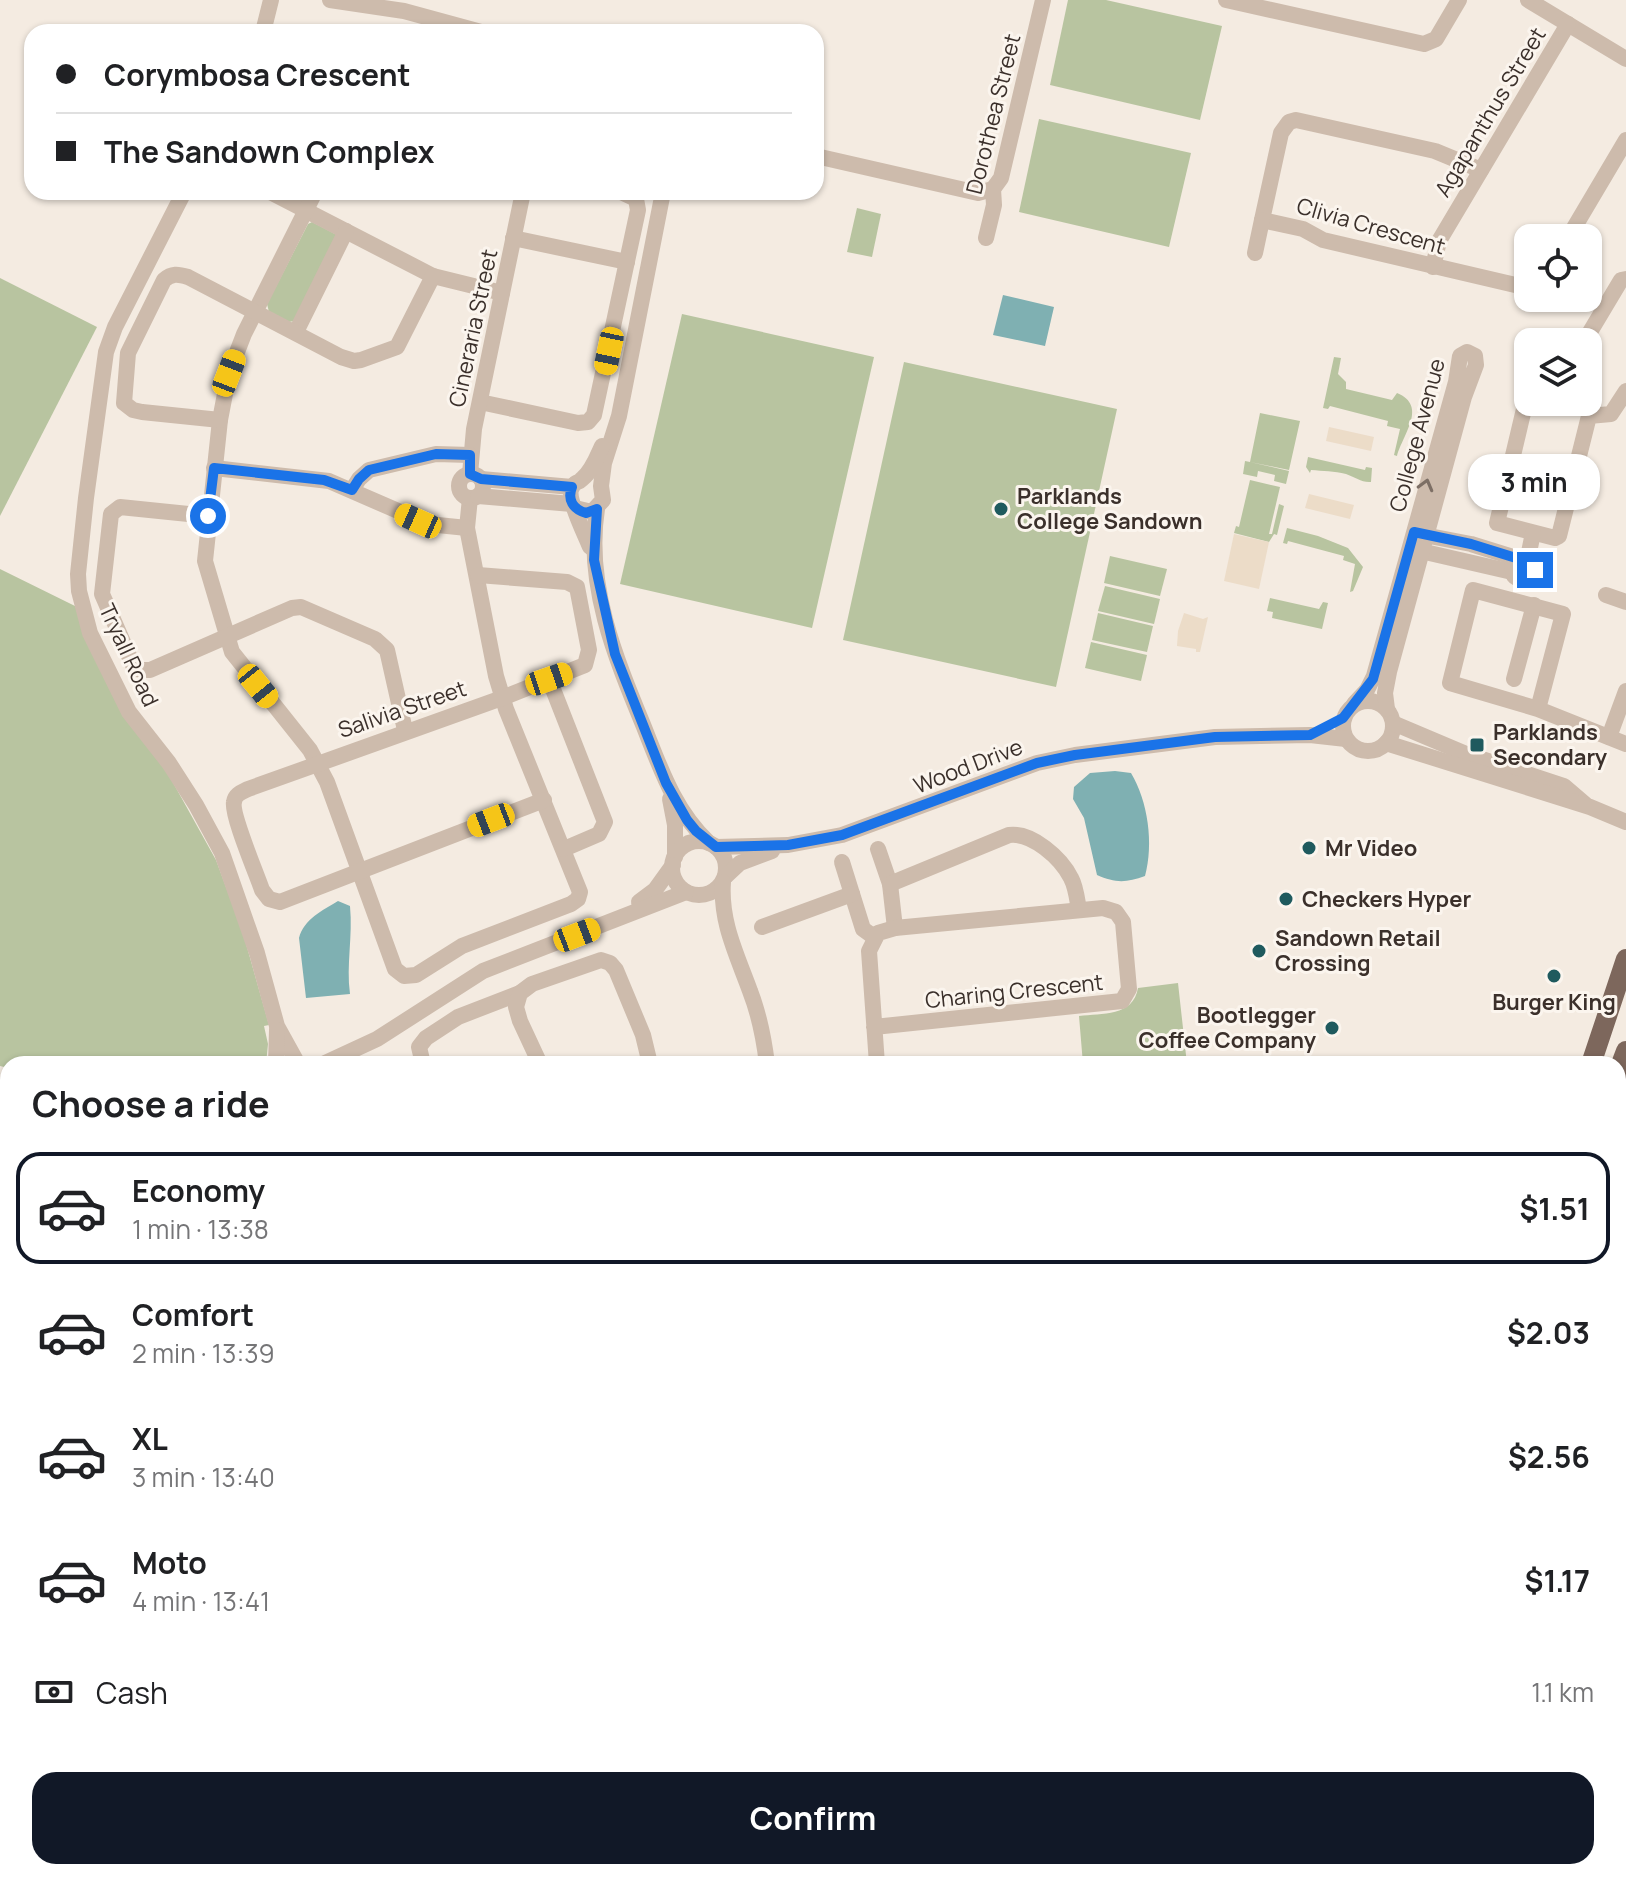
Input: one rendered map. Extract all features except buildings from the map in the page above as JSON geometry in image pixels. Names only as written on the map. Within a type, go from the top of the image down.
[{"type":"main road","points":[[1594,1056],[1626,959]]},
{"type":"street","points":[[265,24],[271,0]]},
{"type":"street","points":[[330,0],[404,11],[452,24]]},
{"type":"street","name":"Dorothea Street","points":[[986,238],[994,205],[993,189],[1001,178],[1043,0]]},
{"type":"street","points":[[1226,0],[1264,4],[1424,44],[1436,39],[1459,0]]},
{"type":"street","points":[[1528,0],[1626,59]]},
{"type":"street","name":"Agapanthus Street","points":[[1433,267],[1439,241],[1568,24]]},
{"type":"street","name":"Clivia Crescent","points":[[1481,170],[1435,151],[1296,120],[1289,122],[1281,133],[1262,220],[1303,229],[1323,240],[1514,285]]},
{"type":"street","points":[[1576,224],[1626,140]]},
{"type":"street","points":[[824,158],[978,193],[993,189]]},
{"type":"street","name":"Tryall Road","points":[[180,200],[115,327],[106,352],[86,498],[79,591],[90,633],[129,712],[176,773],[222,853],[253,942],[277,1026],[294,1056]]},
{"type":"street","points":[[286,200],[433,276],[502,293]]},
{"type":"street","points":[[311,200],[255,312],[229,373],[220,420],[205,561],[226,637],[238,662],[318,762],[360,869],[544,800]]},
{"type":"street","name":"Cineraria Street","points":[[360,869],[395,969],[410,977],[462,946],[575,902],[580,892],[502,698],[467,528],[474,497],[483,490],[475,476],[470,455],[521,200]]},
{"type":"street","points":[[480,402],[578,423],[591,419],[596,411],[627,262],[638,205],[635,200]]},
{"type":"street","points":[[594,560],[597,509],[603,500],[604,463],[617,425],[661,200]]},
{"type":"street","points":[[1255,253],[1262,220]]},
{"type":"street","points":[[296,332],[346,231]]},
{"type":"street","points":[[513,238],[627,262]]},
{"type":"street","points":[[220,420],[142,412],[127,407],[122,398],[128,353],[164,280],[174,274],[188,277],[348,360],[361,360],[393,349],[400,343],[433,276]]},
{"type":"street","points":[[1592,328],[1621,280],[1626,279]]},
{"type":"street","name":"College Avenue","points":[[1354,704],[1374,676],[1418,542],[1464,397],[1476,365],[1475,356],[1467,352],[1460,356],[1456,382],[1418,542],[1386,686],[1390,716]]},
{"type":"street","points":[[1522,416],[1496,520],[1499,525],[1555,538],[1559,536],[1589,416],[1611,414],[1626,391]]},
{"type":"street","points":[[619,408],[597,458],[575,495],[594,560],[615,654],[666,783],[687,820],[725,859],[722,900],[728,934],[755,1005],[765,1056]]},
{"type":"street","points":[[352,490],[369,470],[436,454],[470,455]]},
{"type":"street","points":[[214,468],[324,480],[428,524],[467,528]]},
{"type":"street","points":[[475,476],[575,495],[586,513],[597,509]]},
{"type":"street","points":[[474,497],[575,495],[590,479],[601,486]]},
{"type":"street","points":[[208,516],[127,507],[115,509],[109,520],[102,594],[133,665],[140,670],[150,670],[297,607],[310,610],[375,639],[387,650],[405,730]]},
{"type":"street","points":[[1513,600],[1519,567],[1533,533]]},
{"type":"street","points":[[1418,542],[1471,544],[1519,567]]},
{"type":"street","name":"Salivia Street","points":[[360,869],[280,902],[269,899],[262,890],[237,820],[236,797],[248,789],[318,762],[581,668],[589,656],[577,587],[567,582],[478,575]]},
{"type":"street","points":[[1538,709],[1563,614],[1473,590],[1450,682],[1538,709],[1626,744]]},
{"type":"street","points":[[1606,595],[1626,602]]},
{"type":"street","points":[[1514,679],[1534,605]]},
{"type":"street","points":[[549,679],[605,822],[599,834],[564,849]]},
{"type":"street","points":[[1609,737],[1626,691]]},
{"type":"street","points":[[1390,716],[1391,734],[1386,743],[1377,749],[1365,751],[1354,747],[1346,739],[1342,728],[1343,718],[1354,704],[1371,700],[1390,716],[1464,753],[1564,786],[1590,807]]},
{"type":"street","name":"Wood Drive","points":[[1310,735],[1343,718]]},
{"type":"street","name":"Wood Drive","points":[[724,880],[740,863],[788,845],[853,832],[1037,763],[1075,755],[1215,737],[1310,735],[1346,739]]},
{"type":"street","points":[[1386,743],[1590,807],[1626,822]]},
{"type":"street","points":[[666,783],[675,825],[675,880],[709,910],[728,934]]},
{"type":"street","points":[[890,884],[1009,835],[1023,835],[1034,840],[1069,873],[1079,910]]},
{"type":"street","points":[[619,918],[655,890],[682,848],[691,843],[713,845]]},
{"type":"street","name":"Wood Drive","points":[[713,845],[788,845]]},
{"type":"street","points":[[878,849],[890,884],[895,928]]},
{"type":"street","points":[[842,862],[863,929],[874,937],[869,951],[876,1056]]},
{"type":"street","points":[[340,1056],[377,1039],[483,971],[689,893],[707,895],[724,880]]},
{"type":"street","points":[[762,927],[852,894]]},
{"type":"street","name":"Charing Crescent","points":[[874,937],[884,930],[895,928],[1111,909],[1123,922],[1129,989],[1122,1001],[874,1027]]},
{"type":"street","points":[[421,1056],[419,1047],[426,1038],[458,1017],[520,993],[532,984],[601,960],[610,963],[616,970],[643,1035],[648,1056]]},
{"type":"street","points":[[520,993],[516,1007],[536,1056]]},
{"type":"street","name":"Tryall Road","points":[[276,1056],[277,1026]]},
{"type":"street","points":[[359,1056],[377,1039]]},
{"type":"green space","points":[[1068,0],[1106,0],[1222,26],[1200,120],[1050,85]]},
{"type":"green space","points":[[1039,119],[1191,153],[1169,247],[1019,212]]},
{"type":"green space","points":[[857,208],[881,214],[872,257],[847,252]]},
{"type":"green space","points":[[312,222],[337,235],[295,321],[288,322],[269,312],[267,304],[308,224]]},
{"type":"green space","points":[[0,278],[97,327],[0,516]]},
{"type":"green space","points":[[682,314],[874,357],[812,628],[620,584]]},
{"type":"green space","points":[[1334,357],[1341,358],[1338,374],[1346,382],[1346,389],[1392,400],[1397,393],[1411,405],[1411,421],[1397,456],[1394,455],[1400,429],[1387,426],[1388,421],[1330,406],[1323,408]]},
{"type":"green space","points":[[904,362],[1117,409],[1056,687],[843,640]]},
{"type":"green space","points":[[1260,413],[1300,421],[1289,470],[1250,462]]},
{"type":"green space","points":[[1308,457],[1365,470],[1366,467],[1372,468],[1371,482],[1337,472],[1311,470],[1310,473],[1306,467]]},
{"type":"green space","points":[[1245,461],[1289,471],[1286,484],[1274,481],[1275,475],[1258,471],[1257,477],[1243,474]]},
{"type":"green space","points":[[1250,480],[1280,487],[1269,534],[1272,534],[1279,504],[1284,506],[1277,535],[1274,534],[1269,542],[1234,533],[1236,526],[1239,527]]},
{"type":"green space","points":[[1287,528],[1348,548],[1363,567],[1353,591],[1350,592],[1355,564],[1343,560],[1344,556],[1288,541],[1287,544],[1283,543]]},
{"type":"green space","points":[[1110,556],[1167,569],[1160,596],[1104,583]]},
{"type":"green space","points":[[0,569],[75,606],[216,860],[243,933],[269,1025],[264,1026],[267,1056],[0,1056]]},
{"type":"green space","points":[[1105,586],[1160,599],[1154,624],[1098,611]]},
{"type":"green space","points":[[1270,598],[1319,609],[1323,602],[1328,603],[1322,629],[1272,618],[1273,612],[1267,611]]},
{"type":"green space","points":[[1098,613],[1153,626],[1147,652],[1092,640]]},
{"type":"green space","points":[[1091,642],[1147,655],[1141,681],[1085,668]]},
{"type":"green space","points":[[1178,983],[1186,1056],[1082,1056],[1079,1016],[1123,1009],[1135,997],[1138,988]]},
{"type":"shaded area","points":[[1329,427],[1374,437],[1371,451],[1326,441]]},
{"type":"shaded area","points":[[1309,494],[1354,505],[1350,519],[1305,508]]},
{"type":"shaded area","points":[[1234,534],[1269,542],[1259,589],[1224,581]]},
{"type":"shaded area","points":[[1184,613],[1203,619],[1208,617],[1200,652],[1177,646]]},
{"type":"water","points":[[1003,295],[1054,307],[1045,346],[993,335]]},
{"type":"water","points":[[1090,773],[1131,773],[1142,796],[1148,823],[1149,850],[1145,876],[1126,881],[1097,875],[1084,818],[1073,799],[1074,787]]},
{"type":"water","points":[[338,901],[350,906],[350,994],[306,998],[299,938],[301,931],[310,920]]},
{"type":"place","name":"Parklands College Sandown","points":[[1001,509]]},
{"type":"place","name":"Parklands Secondary","points":[[1477,745]]},
{"type":"place","name":"Mr Video","points":[[1309,848]]},
{"type":"place","name":"Checkers Hyper","points":[[1286,899]]},
{"type":"place","name":"Sandown Retail Crossing","points":[[1259,951]]},
{"type":"place","name":"Burger King","points":[[1554,976]]},
{"type":"place","name":"Bootlegger Coffee Company","points":[[1332,1028]]},
{"type":"route","points":[[208,516],[214,468],[324,480],[352,490],[369,470],[442,453],[470,455],[470,474],[481,479],[572,487],[570,498],[575,508],[586,513],[597,509],[594,560],[611,641],[621,671],[666,783],[681,811],[696,831],[716,847],[820,841],[863,829],[1037,763],[1075,755],[1215,737],[1310,735],[1343,718],[1373,679],[1414,532],[1471,544],[1516,558],[1528,557],[1534,563],[1535,570]]}]
